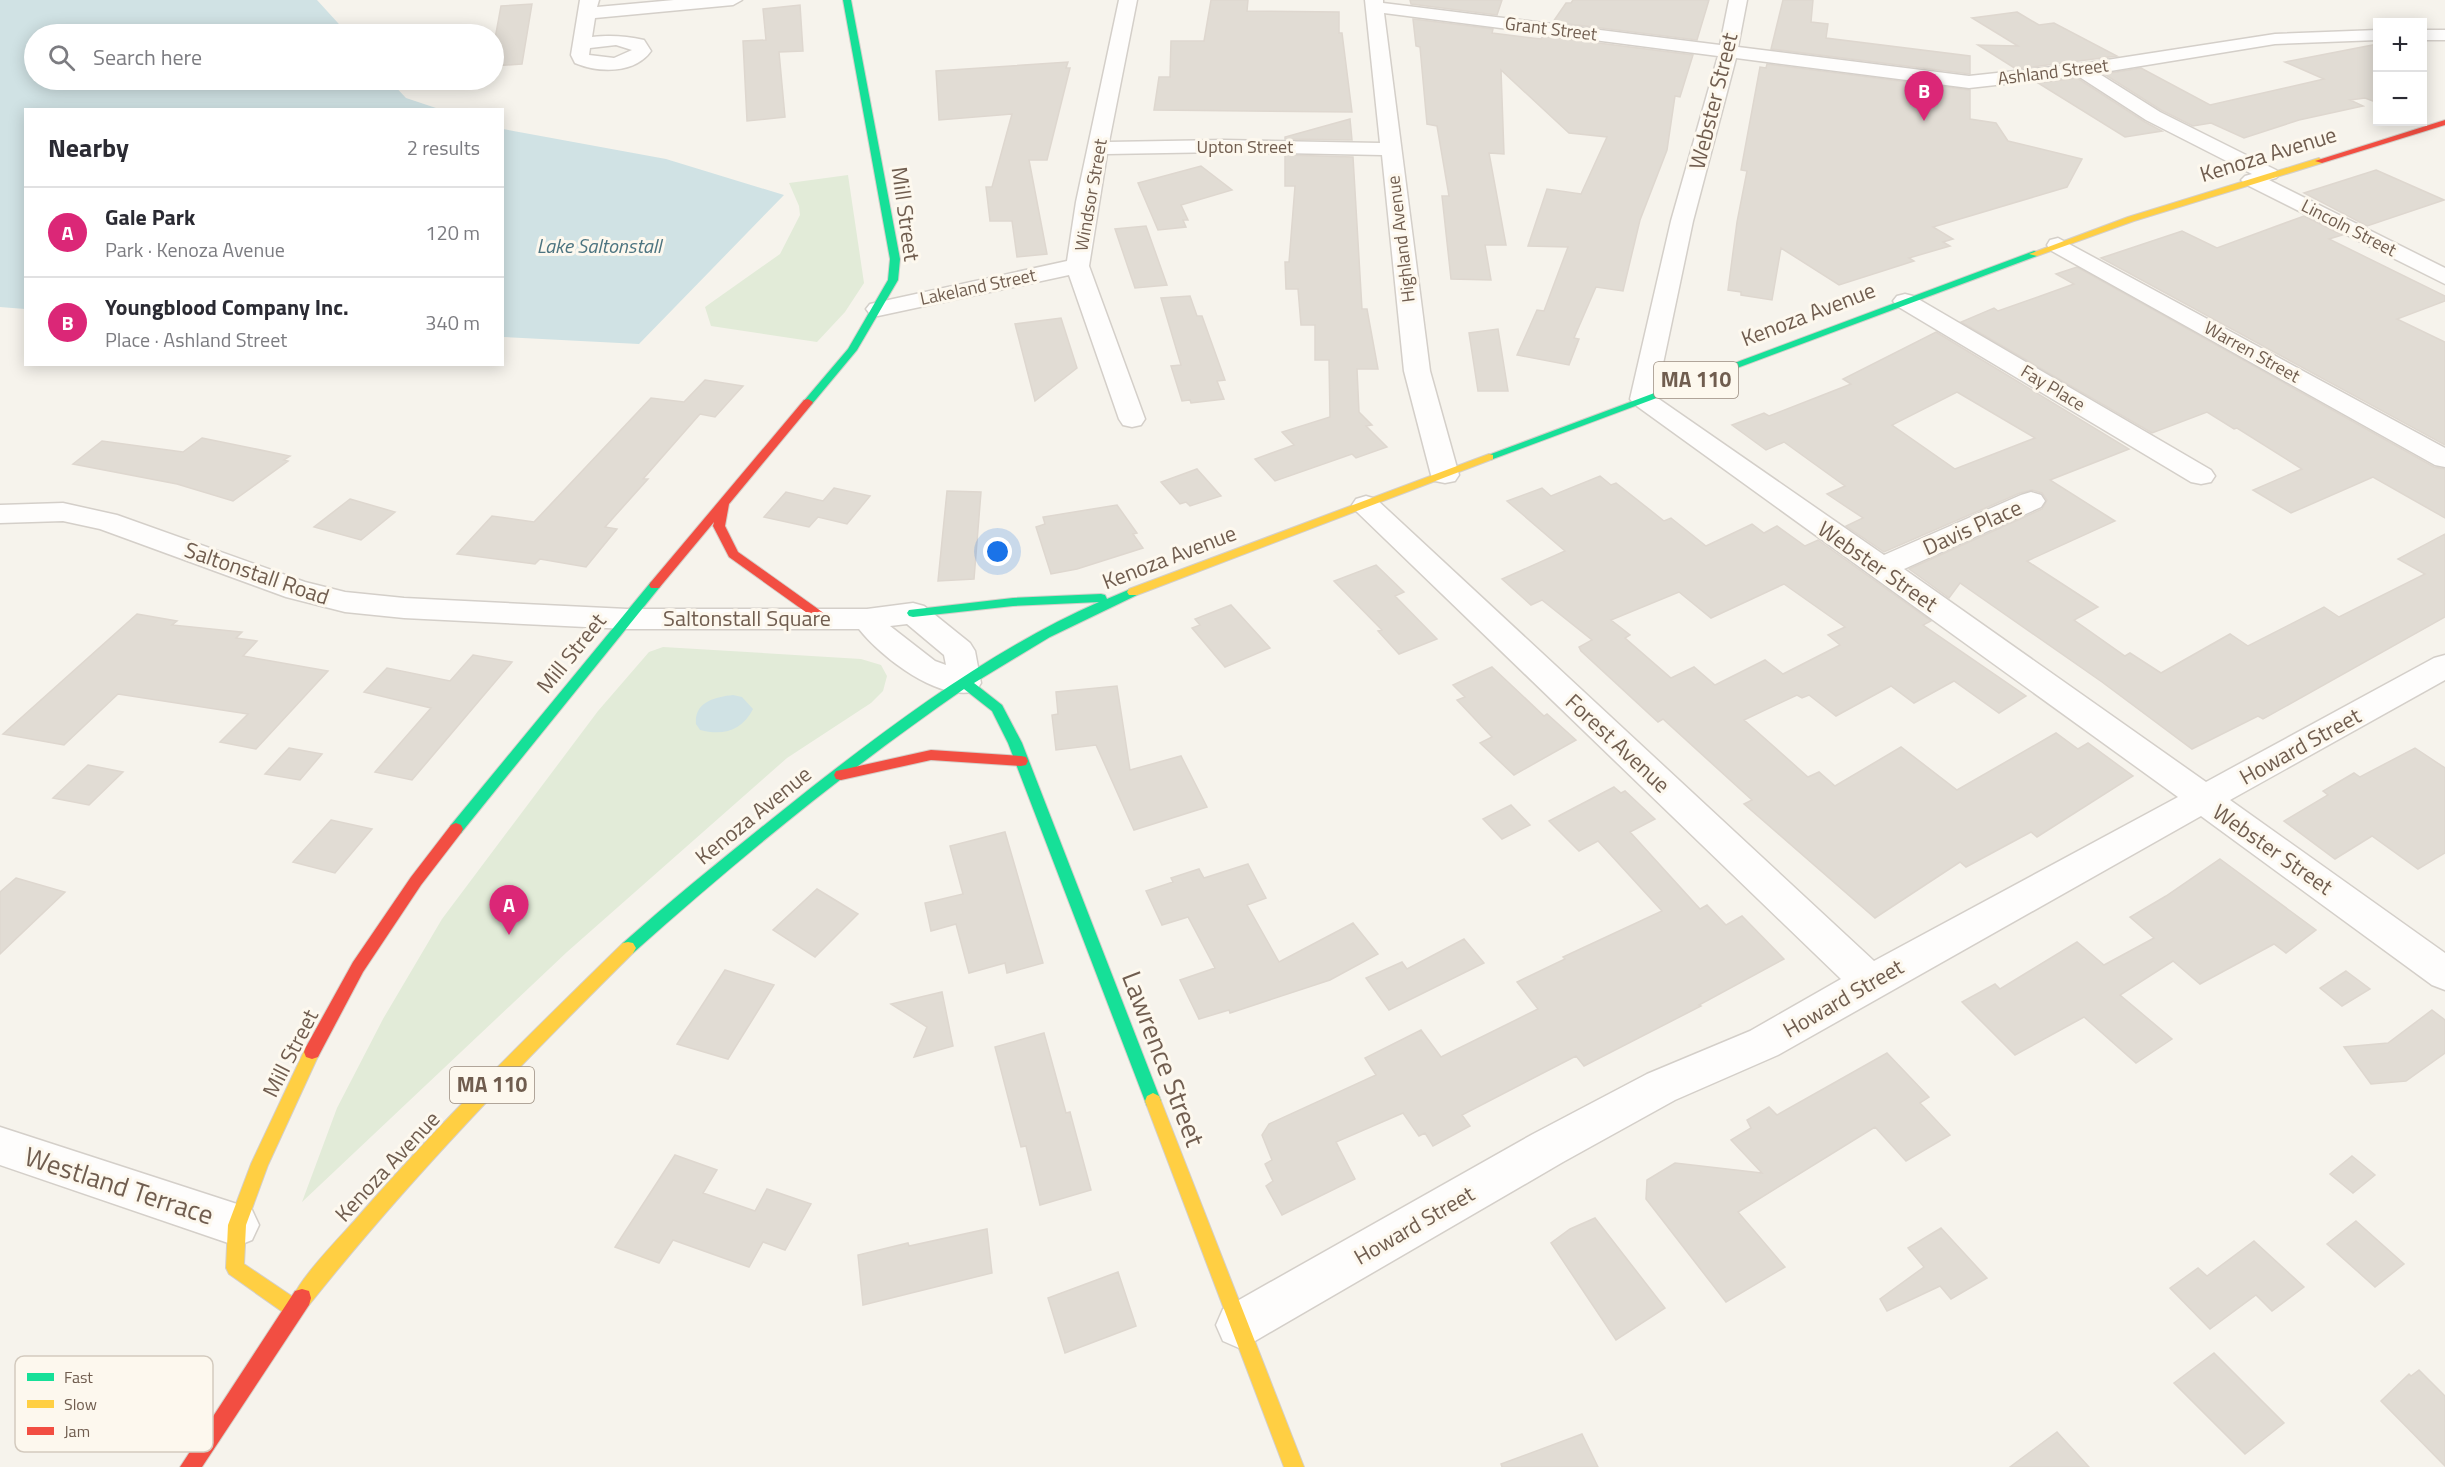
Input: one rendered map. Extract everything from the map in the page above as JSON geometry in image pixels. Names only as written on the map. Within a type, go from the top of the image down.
[{"type":"main road","name":"Mill Street","points":[[294,1308],[235,1268],[237,1225],[260,1164],[302,1071],[358,968],[416,881],[627,619],[852,350],[893,280],[895,259],[847,0]]},
{"type":"main road","name":"Kenoza Avenue","points":[[213,1432],[294,1308],[353,1233],[514,1061],[579,996],[706,878],[886,736],[965,683],[1080,614],[1644,399],[2058,245],[2261,177],[2445,122]]},
{"type":"main road","points":[[723,504],[719,526],[733,554],[821,617]]},
{"type":"main road","points":[[913,613],[1013,602],[1121,597]]},
{"type":"main road","name":"Lawrence Street","points":[[965,683],[998,708],[1021,761],[1294,1467]]},
{"type":"main road","points":[[833,777],[931,755],[1021,761]]},
{"type":"main road","name":"Kenoza Avenue","points":[[190,1467],[200,1452]]},
{"type":"street","points":[[582,43],[588,4],[733,0]]},
{"type":"street","name":"Windsor Street","points":[[1128,0],[1078,266],[1132,419]]},
{"type":"street","name":"Webster Street","points":[[1738,0],[1728,52],[1682,221],[1644,399],[2180,779],[2204,799],[2445,974]]},
{"type":"street","name":"Grant Street","points":[[1374,4],[1728,52]]},
{"type":"street","name":"Highland Avenue","points":[[1374,4],[1417,371],[1445,475]]},
{"type":"street","name":"Ashland Street","points":[[1728,52],[1969,82],[2081,70],[2275,39],[2373,35]]},
{"type":"street","points":[[2427,35],[2445,35]]},
{"type":"street","name":"Lincoln Street","points":[[2081,70],[2152,116],[2445,277]]},
{"type":"street","name":"Upton Street","points":[[1099,148],[1391,149]]},
{"type":"street","name":"Warren Street","points":[[2058,245],[2445,459]]},
{"type":"street","name":"Lakeland Street","points":[[878,309],[1078,266]]},
{"type":"street","name":"Fay Place","points":[[1905,301],[2201,476]]},
{"type":"street","name":"Davis Place","points":[[1880,568],[2031,501]]},
{"type":"street","name":"Forest Avenue","points":[[1366,505],[1870,982]]},
{"type":"street","name":"Saltonstall Road","points":[[0,514],[63,512],[107,520],[297,590],[345,602],[404,608],[627,619]]},
{"type":"street","points":[[867,619],[883,638],[924,669],[965,683],[959,651],[913,613]]},
{"type":"street","name":"Saltonstall Square","points":[[627,619],[821,617],[867,619],[913,613]]},
{"type":"street","name":"Howard Street","points":[[1239,1325],[1593,1123],[1661,1087],[1764,1043],[1870,982],[2445,666]]},
{"type":"street","name":"Westland Terrace","points":[[0,1146],[237,1225]]},
{"type":"green space","points":[[848,175],[864,283],[845,312],[817,342],[711,326],[705,307],[780,254],[800,215],[799,206],[789,183]]},
{"type":"green space","points":[[663,647],[861,659],[881,665],[887,676],[883,691],[871,703],[787,758],[567,952],[302,1202],[337,1108],[383,1019],[442,919],[598,711],[649,652]]},
{"type":"water","points":[[0,0],[317,0],[339,24],[24,24],[24,90],[398,90],[406,98],[436,108],[24,108],[24,309],[0,307]]},
{"type":"water","name":"Lake Saltonstall","points":[[504,129],[666,159],[784,195],[639,344],[504,337]]},
{"type":"water","points":[[733,695],[742,697],[753,709],[749,716],[737,727],[724,732],[700,730],[696,724],[698,710],[713,699]]},
{"type":"building","points":[[1211,0],[1248,0],[1247,11],[1339,12],[1339,33],[1342,33],[1352,112],[1154,110],[1159,77],[1170,77],[1171,41],[1204,41]]},
{"type":"building","points":[[1410,0],[1502,0],[1497,15],[1411,4]]},
{"type":"building","points":[[1573,0],[1709,0],[1697,40],[1553,22],[1566,3],[1571,3]]},
{"type":"building","points":[[1783,0],[1813,0],[1811,22],[1828,24],[1826,38],[1970,56],[1970,74],[1771,49]]},
{"type":"building","points":[[532,4],[522,64],[504,65],[504,24],[498,24],[501,6]]},
{"type":"building","points":[[800,5],[803,51],[779,52],[785,117],[747,121],[743,41],[766,40],[763,9]]},
{"type":"building","points":[[2017,12],[2039,25],[2054,23],[2117,56],[2016,69],[1978,45],[2018,46],[1972,18]]},
{"type":"building","points":[[1413,19],[1493,29],[1492,33],[1541,39],[1543,36],[1693,55],[1680,97],[1675,96],[1667,150],[1640,220],[1623,291],[1596,287],[1574,338],[1579,339],[1569,365],[1517,355],[1537,310],[1544,311],[1568,247],[1528,246],[1547,189],[1581,194],[1607,137],[1569,133],[1501,70],[1504,154],[1489,153],[1506,245],[1485,245],[1491,280],[1451,279],[1442,196],[1449,196],[1437,126],[1427,124],[1420,47],[1416,46]]},
{"type":"building","points":[[2373,45],[2373,101],[2365,98],[2350,100],[2363,106],[2299,120],[2244,138],[2211,123],[2193,126],[2161,110],[2104,74],[2141,68],[2210,105],[2324,79],[2285,62]]},
{"type":"building","points":[[1068,62],[1066,68],[1070,68],[1047,160],[1029,160],[1047,254],[1017,257],[1012,221],[990,221],[986,187],[992,187],[1012,114],[939,120],[936,71]]},
{"type":"building","points":[[1767,64],[1970,90],[1970,119],[1996,123],[2008,141],[2082,159],[2067,187],[1933,227],[1953,239],[1943,242],[1950,246],[1909,258],[1914,261],[1839,285],[1781,248],[1772,300],[1741,295],[1741,292],[1728,290],[1737,222],[1747,171],[1741,170],[1760,67],[1766,68]]},
{"type":"building","points":[[2077,78],[2162,131],[2125,137],[2038,83]]},
{"type":"building","points":[[1350,119],[1352,140],[1285,139],[1285,137]]},
{"type":"building","points":[[1285,155],[1353,157],[1362,309],[1367,309],[1378,369],[1357,369],[1359,412],[1372,425],[1366,426],[1387,447],[1356,458],[1352,454],[1275,481],[1255,459],[1294,445],[1282,432],[1330,417],[1329,360],[1315,360],[1315,325],[1301,325],[1298,289],[1286,289],[1285,262],[1289,262],[1295,186],[1285,186]]},
{"type":"building","points":[[1201,166],[1232,190],[1181,205],[1188,220],[1183,220],[1186,227],[1158,230],[1138,183]]},
{"type":"building","points":[[2376,170],[2444,200],[2367,226],[2304,193]]},
{"type":"building","points":[[2304,216],[2342,235],[2329,239],[2445,296],[2445,301],[2397,319],[2445,342],[2445,445],[2101,258],[2182,231],[2217,248]]},
{"type":"building","points":[[1146,226],[1167,285],[1135,288],[1115,229]]},
{"type":"building","points":[[2077,267],[2434,467],[2445,469],[2445,518],[2373,477],[2291,513],[2253,490],[2302,469],[2237,428],[2234,429],[2207,412],[2152,433],[1961,322],[1994,308],[1998,311],[2074,284],[2056,274]]},
{"type":"building","points":[[1190,296],[1197,316],[1202,316],[1225,380],[1217,381],[1224,399],[1191,403],[1190,400],[1182,401],[1171,366],[1181,365],[1161,298]]},
{"type":"building","points":[[1061,318],[1077,368],[1035,401],[1015,324]]},
{"type":"building","points":[[1498,329],[1508,391],[1478,391],[1469,333]]},
{"type":"building","points":[[1936,332],[2129,449],[2050,480],[2115,521],[2027,561],[2098,607],[2074,620],[2125,656],[2130,653],[2161,673],[2230,634],[2248,646],[2324,607],[2339,617],[2425,574],[2398,559],[2445,534],[2445,617],[2263,719],[2258,716],[2192,749],[2102,682],[1960,583],[1949,598],[1909,569],[2042,509],[2047,500],[2042,493],[2032,490],[2020,493],[1884,552],[1846,526],[1863,518],[1827,494],[1845,486],[1784,442],[1766,450],[1732,425],[1764,413],[1769,416],[1851,384],[1843,379]],"holes":[[[1957,392],[2035,438],[1955,469],[1892,425]]]},
{"type":"building","points":[[705,380],[743,386],[715,417],[700,414],[643,479],[648,479],[605,527],[617,529],[586,567],[540,559],[535,564],[457,554],[492,516],[534,522],[651,398],[684,402]]},
{"type":"building","points":[[202,438],[290,456],[284,460],[288,461],[233,501],[177,484],[73,464],[102,441],[183,452]]},
{"type":"building","points":[[1197,469],[1221,496],[1190,506],[1186,502],[1180,504],[1161,482]]},
{"type":"building","points":[[1600,476],[1611,485],[1616,483],[1664,521],[1671,518],[1706,546],[1752,524],[1764,533],[1777,526],[1805,546],[1818,540],[1931,621],[1923,625],[2026,696],[1999,713],[1954,681],[1914,703],[1891,686],[1836,716],[1809,695],[1802,698],[1797,695],[1744,720],[1808,777],[1819,772],[1835,786],[1901,747],[1957,790],[2056,733],[2078,749],[2088,743],[2133,776],[2037,837],[2031,832],[1966,867],[1960,862],[1875,918],[1744,804],[1752,800],[1663,719],[1658,722],[1581,651],[1579,647],[1592,640],[1542,600],[1531,605],[1502,579],[1565,551],[1507,501],[1542,488],[1551,496]],"holes":[[[1784,584],[1845,627],[1828,635],[1840,645],[1783,674],[1765,660],[1715,685],[1694,667],[1671,678],[1625,638],[1630,635],[1611,620],[1679,592],[1711,618]]]},
{"type":"building","points":[[834,488],[870,496],[847,524],[818,517],[809,527],[764,517],[786,492],[823,501]]},
{"type":"building","points":[[947,491],[981,492],[974,579],[938,581]]},
{"type":"building","points":[[350,499],[395,512],[361,540],[314,527]]},
{"type":"building","points":[[1117,505],[1137,533],[1133,534],[1143,548],[1077,569],[1051,574],[1036,527],[1045,524],[1043,517]]},
{"type":"building","points":[[1376,565],[1404,592],[1395,596],[1437,639],[1399,654],[1378,631],[1382,630],[1334,581]]},
{"type":"building","points":[[1231,605],[1270,648],[1225,667],[1192,628],[1200,625],[1195,619]]},
{"type":"building","points":[[137,614],[177,621],[172,625],[242,632],[236,638],[257,641],[243,656],[328,671],[256,749],[220,742],[248,714],[118,694],[64,745],[3,734]]},
{"type":"building","points":[[473,655],[512,662],[412,780],[375,772],[431,708],[364,692],[387,668],[450,681]]},
{"type":"building","points":[[1492,667],[1544,716],[1547,714],[1576,740],[1514,775],[1480,743],[1492,737],[1457,700],[1465,697],[1453,685]]},
{"type":"building","points":[[1117,686],[1130,770],[1181,756],[1207,807],[1134,830],[1096,745],[1056,750],[1052,715],[1058,714],[1056,692]]},
{"type":"building","points":[[289,748],[322,754],[300,780],[265,774]]},
{"type":"building","points":[[2415,748],[2445,768],[2445,853],[2418,869],[2372,836],[2335,859],[2284,821],[2328,795],[2323,791],[2354,773],[2360,777]]},
{"type":"building","points":[[88,765],[123,772],[89,805],[53,798]]},
{"type":"building","points":[[1614,787],[1621,793],[1625,791],[1655,819],[1630,832],[1700,909],[1707,905],[1726,925],[1742,916],[1784,959],[1699,1005],[1701,1006],[1584,1066],[1576,1056],[1462,1115],[1470,1126],[1433,1146],[1425,1133],[1419,1136],[1403,1113],[1336,1142],[1355,1179],[1282,1215],[1266,1186],[1273,1181],[1265,1164],[1272,1160],[1262,1135],[1269,1124],[1376,1075],[1365,1058],[1421,1030],[1441,1057],[1538,1009],[1517,982],[1565,959],[1563,957],[1662,911],[1598,841],[1579,851],[1549,821]]},
{"type":"building","points":[[1511,805],[1530,825],[1502,839],[1483,819]]},
{"type":"building","points":[[331,820],[372,829],[335,873],[293,862]]},
{"type":"building","points":[[1005,832],[1043,963],[1007,973],[1005,963],[969,973],[956,924],[931,931],[925,903],[963,894],[950,846]]},
{"type":"building","points":[[2220,859],[2316,930],[2286,953],[2274,944],[2200,984],[2173,961],[2120,995],[2172,1039],[2136,1063],[2084,1017],[2015,1055],[1962,1002],[1995,984],[2000,989],[2077,942],[2104,965],[2154,938],[2130,917],[2166,896]]},
{"type":"building","points":[[1248,864],[1266,898],[1247,905],[1279,962],[1353,923],[1378,954],[1330,980],[1230,1013],[1229,1010],[1199,1019],[1180,980],[1215,968],[1188,917],[1162,925],[1146,891],[1173,882],[1171,878],[1199,869],[1204,878]]},
{"type":"building","points":[[16,878],[65,892],[0,954],[0,892]]},
{"type":"building","points":[[817,889],[858,914],[815,957],[773,930]]},
{"type":"building","points":[[1464,939],[1484,963],[1389,1010],[1366,978],[1402,962],[1407,969]]},
{"type":"building","points":[[725,970],[774,985],[728,1059],[677,1044]]},
{"type":"building","points":[[2346,971],[2370,989],[2342,1006],[2320,988]]},
{"type":"building","points":[[942,992],[953,1046],[914,1057],[927,1027],[891,1004]]},
{"type":"building","points":[[2432,1010],[2445,1020],[2445,1053],[2406,1081],[2371,1084],[2344,1047],[2388,1043]]},
{"type":"building","points":[[1044,1033],[1066,1113],[1070,1112],[1091,1190],[1040,1205],[1026,1146],[1021,1147],[995,1047]]},
{"type":"building","points":[[1887,1053],[1929,1097],[1920,1103],[1950,1135],[1906,1161],[1875,1127],[1738,1212],[1785,1267],[1726,1302],[1646,1199],[1647,1180],[1675,1163],[1762,1173],[1731,1140],[1751,1128],[1747,1120],[1769,1107],[1777,1115]]},
{"type":"building","points":[[675,1155],[717,1170],[703,1193],[755,1211],[767,1189],[811,1204],[785,1250],[763,1242],[749,1267],[673,1240],[659,1263],[615,1247]]},
{"type":"building","points":[[2352,1156],[2375,1175],[2353,1193],[2330,1174]]},
{"type":"building","points":[[1595,1218],[1665,1308],[1616,1340],[1551,1243],[1570,1229]]},
{"type":"building","points":[[2356,1221],[2404,1264],[2375,1287],[2327,1244]]},
{"type":"building","points":[[1941,1228],[1987,1278],[1951,1299],[1940,1286],[1887,1311],[1880,1299],[1924,1267],[1908,1248]]},
{"type":"building","points":[[987,1229],[992,1273],[863,1305],[858,1255],[908,1243],[909,1246]]},
{"type":"building","points":[[2254,1241],[2304,1287],[2272,1311],[2256,1295],[2210,1329],[2170,1288],[2198,1268],[2207,1276]]},
{"type":"building","points":[[1118,1272],[1136,1326],[1065,1353],[1048,1298]]},
{"type":"building","points":[[2214,1353],[2284,1423],[2245,1454],[2174,1383]]},
{"type":"building","points":[[2419,1370],[2445,1396],[2445,1466],[2381,1401],[2409,1374],[2411,1376]]},
{"type":"building","points":[[2057,1432],[2089,1467],[2010,1467]]},
{"type":"building","points":[[1582,1434],[1598,1467],[1502,1467],[1501,1464]]},
{"type":"traffic: fast","points":[[808,402],[852,350],[893,280],[895,259],[892,235],[847,0]]},
{"type":"traffic: fast","points":[[1489,457],[2034,254]]},
{"type":"traffic: fast","points":[[456,829],[655,585]]},
{"type":"traffic: fast","points":[[628,948],[761,835],[922,711],[1003,658],[1089,612],[1133,592]]},
{"type":"traffic: fast","points":[[913,613],[1013,602],[1101,598]]},
{"type":"traffic: fast","points":[[965,683],[997,708],[1015,743],[1153,1101]]},
{"type":"traffic: slow","points":[[2034,254],[2131,219],[2319,161]]},
{"type":"traffic: slow","points":[[1133,592],[1489,457]]},
{"type":"traffic: slow","points":[[302,1298],[419,1161],[501,1074],[628,948]]},
{"type":"traffic: slow","points":[[294,1308],[235,1268],[237,1225],[260,1164],[312,1052]]},
{"type":"traffic: slow","points":[[1153,1101],[1294,1467]]},
{"type":"traffic: jam","points":[[2319,161],[2445,122]]},
{"type":"traffic: jam","points":[[655,585],[808,402]]},
{"type":"traffic: jam","points":[[723,504],[719,526],[733,554],[821,617]]},
{"type":"traffic: jam","points":[[841,775],[931,755],[1021,761]]},
{"type":"traffic: jam","points":[[312,1052],[358,967],[416,881],[456,829]]},
{"type":"traffic: jam","points":[[213,1432],[302,1298]]},
{"type":"traffic: jam","points":[[190,1467],[200,1452]]},
{"type":"place","name":"Youngblood Company Inc.","points":[[1924,121]]},
{"type":"place","name":"Gale Park","points":[[509,935]]}]
